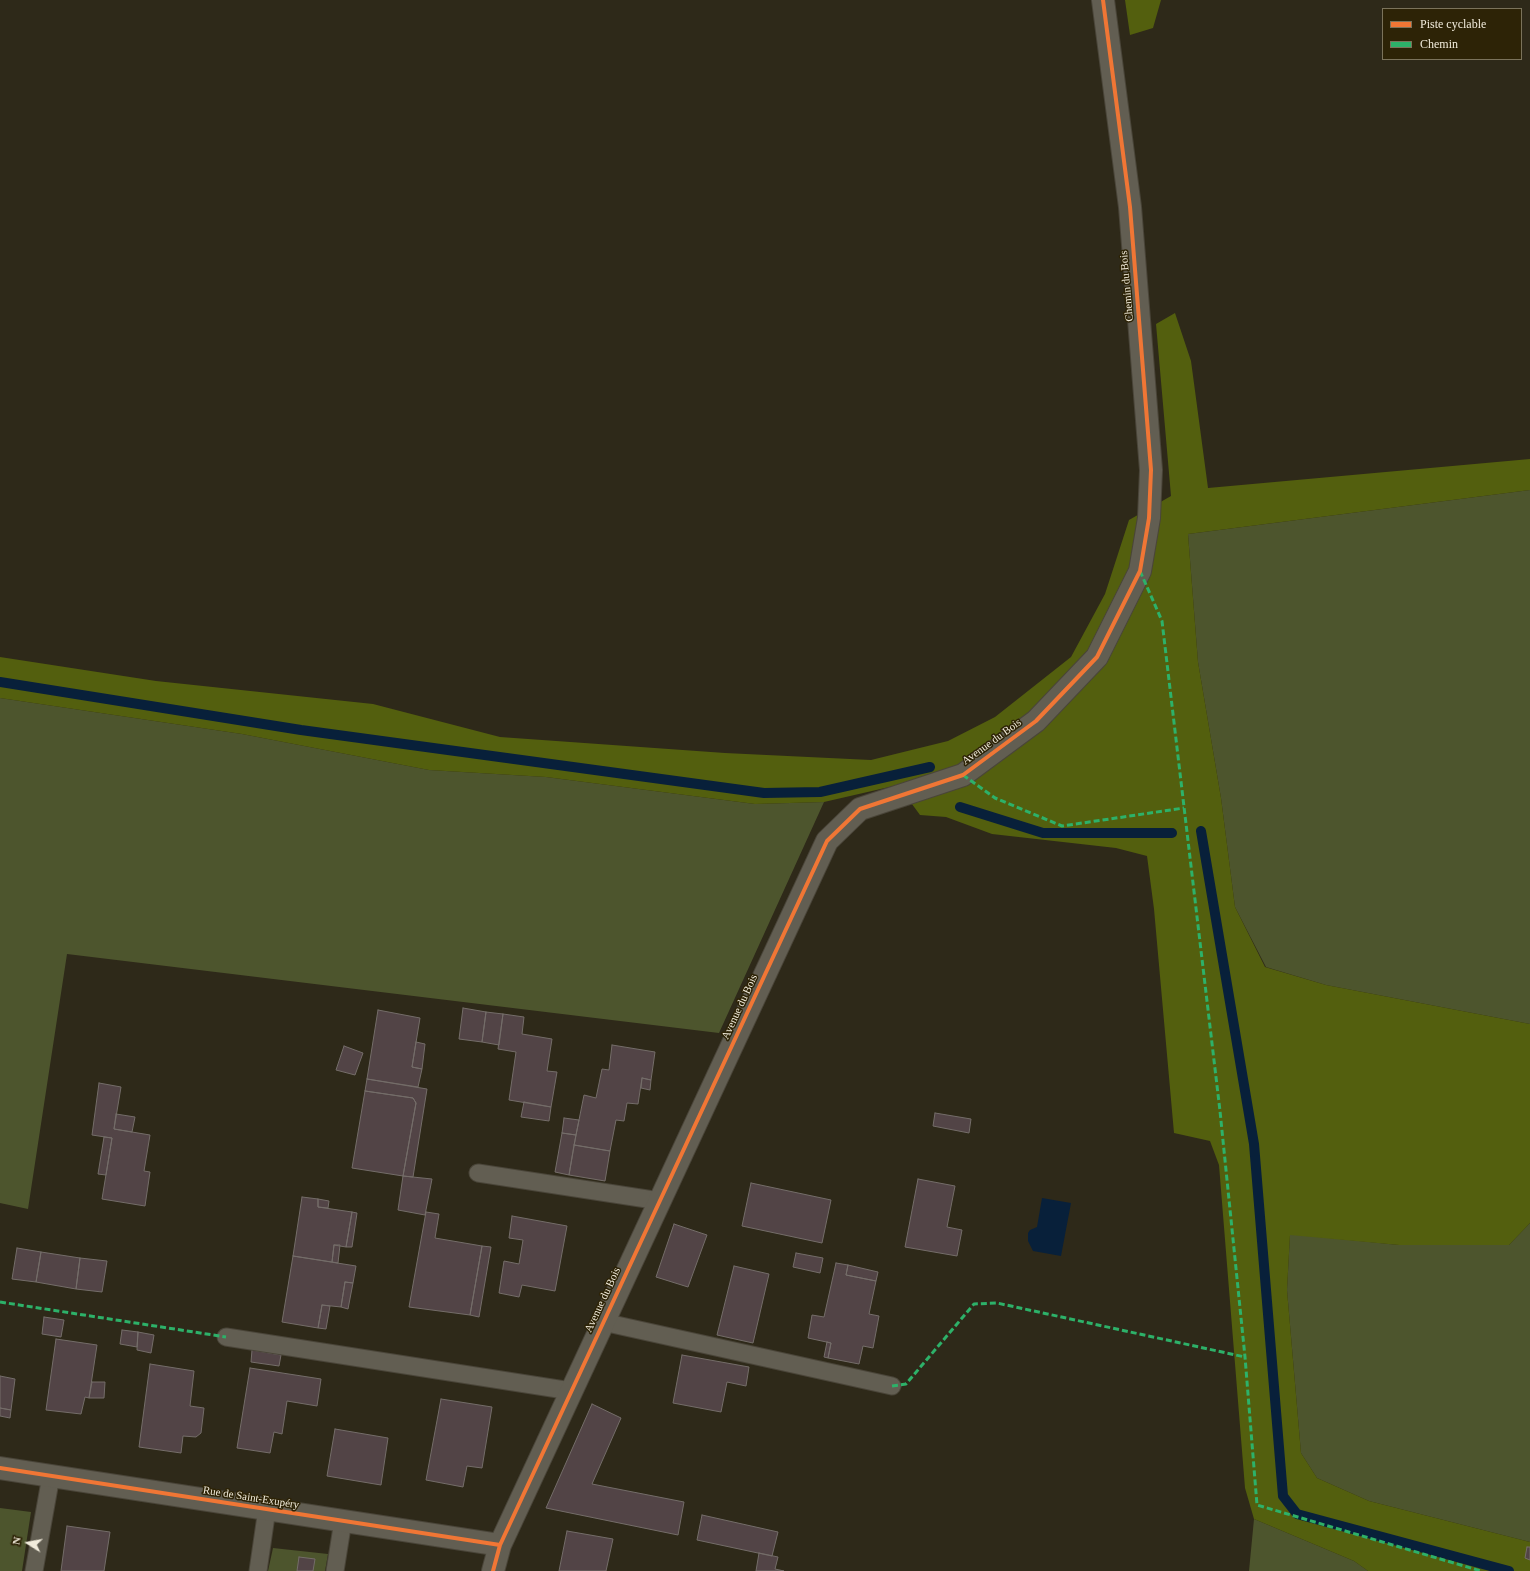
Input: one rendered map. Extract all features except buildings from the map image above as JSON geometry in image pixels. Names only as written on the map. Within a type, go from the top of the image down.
[{"type":"street","name":"Chemin du Bois","points":[[1103,0],[1130,207],[1151,470],[1149,518],[1140,571]]},
{"type":"street","name":"Avenue du Bois","points":[[493,1571],[500,1545],[827,841],[860,809],[962,775],[1036,721],[1097,657],[1140,571]]},
{"type":"street","name":"Rue de Saint-Exupéry","points":[[0,1468],[500,1545]]},
{"type":"lane","points":[[478,1173],[660,1201]]},
{"type":"lane","points":[[603,1322],[892,1386]]},
{"type":"lane","points":[[226,1337],[571,1391]]},
{"type":"lane","points":[[34,1571],[51,1476]]},
{"type":"lane","points":[[258,1571],[267,1509]]},
{"type":"lane","points":[[335,1571],[343,1521]]},
{"type":"green space","points":[[1125,0],[1161,0],[1153,28],[1130,35]]},
{"type":"green space","points":[[1175,313],[1191,361],[1208,488],[1530,459],[1530,490],[1188,534],[1198,662],[1221,798],[1235,907],[1265,967],[1326,985],[1530,1024],[1530,1223],[1509,1245],[1399,1245],[1290,1235],[1287,1290],[1301,1453],[1317,1478],[1369,1501],[1530,1542],[1530,1571],[1368,1571],[1354,1561],[1254,1519],[1245,1488],[1219,1165],[1210,1141],[1174,1133],[1154,909],[1147,856],[1116,848],[992,834],[946,817],[920,815],[898,785],[824,802],[755,804],[546,777],[429,770],[242,734],[0,698],[0,657],[156,681],[373,704],[500,737],[725,753],[871,760],[948,741],[995,717],[1071,657],[1105,594],[1129,520],[1171,496],[1156,324]]},
{"type":"green space","points":[[1530,490],[1530,1024],[1326,985],[1266,967],[1235,907],[1221,798],[1198,662],[1188,534]]},
{"type":"green space","points":[[0,698],[242,734],[429,770],[546,777],[755,804],[824,802],[719,1033],[67,954],[28,1209],[0,1203]]},
{"type":"green space","points":[[1530,1223],[1530,1542],[1369,1501],[1317,1478],[1301,1453],[1287,1290],[1290,1234],[1399,1245],[1509,1245]]},
{"type":"green space","points":[[0,1508],[31,1512],[22,1571],[0,1571]]},
{"type":"green space","points":[[1254,1519],[1354,1561],[1368,1571],[1249,1571]]},
{"type":"green space","points":[[273,1548],[328,1554],[325,1571],[268,1571]]},
{"type":"water","points":[[1042,1198],[1071,1203],[1061,1256],[1033,1251],[1028,1241],[1028,1233],[1030,1230],[1037,1227]]},
{"type":"waterway","points":[[0,682],[301,730],[764,793],[820,792],[930,767]]},
{"type":"waterway","points":[[960,807],[1043,833],[1172,833]]},
{"type":"waterway","points":[[1201,831],[1254,1144],[1283,1496],[1297,1514],[1509,1571]]},
{"type":"marked path","points":[[1140,571],[1162,621],[1220,1111],[1245,1357],[1257,1505],[1481,1571]]},
{"type":"marked path","points":[[963,775],[995,798],[1062,826],[1184,808]]},
{"type":"marked path","points":[[0,1302],[226,1337]]},
{"type":"marked path","points":[[892,1386],[906,1384],[974,1304],[997,1303],[1245,1357]]},
{"type":"cycle path","points":[[493,1571],[500,1545],[827,841],[860,809],[963,775],[1036,721],[1097,657],[1140,571],[1149,518],[1151,470],[1130,207],[1103,0]]},
{"type":"cycle path","points":[[0,1468],[500,1545]]}]
